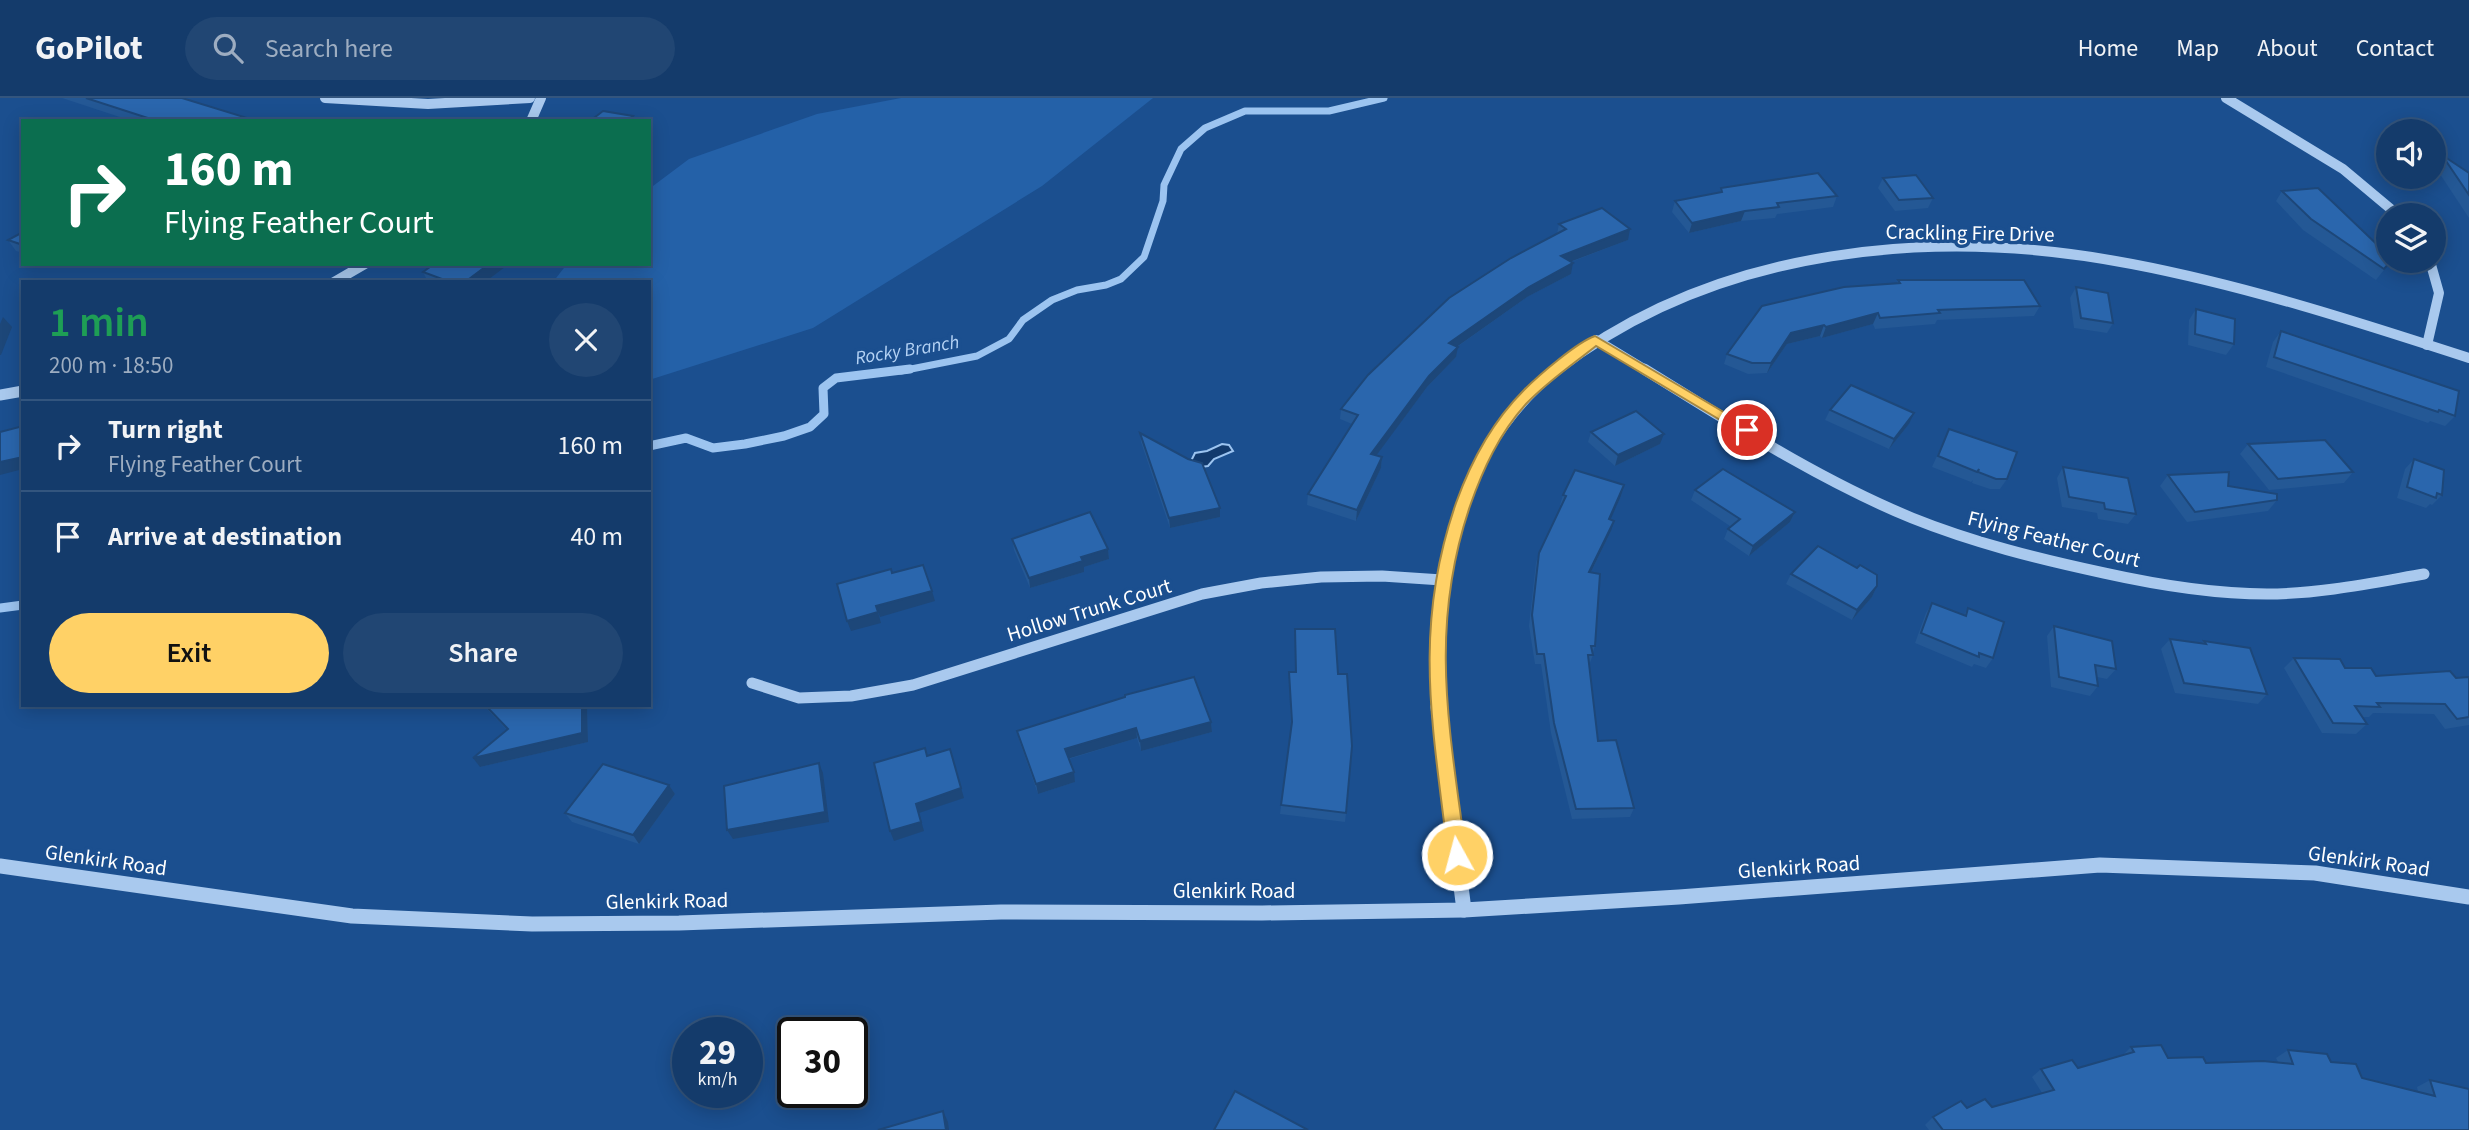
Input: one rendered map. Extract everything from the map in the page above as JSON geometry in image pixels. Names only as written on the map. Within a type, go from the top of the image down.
[{"type":"street","points":[[325,98],[396,104],[448,104],[530,98]]},
{"type":"street","points":[[532,119],[541,98]]},
{"type":"street","points":[[2226,98],[2343,169],[2386,203]]},
{"type":"street","name":"Crackling Fire Drive","points":[[1464,910],[1437,689],[1437,626],[1442,580],[1452,536],[1474,473],[1494,436],[1543,379],[1595,340],[1698,288],[1762,269],[1862,252],[1946,248],[2009,250],[2126,262],[2279,299],[2469,358]]},
{"type":"street","points":[[337,280],[362,266]]},
{"type":"street","points":[[2427,345],[2439,293],[2436,273]]},
{"type":"street","name":"Flying Feather Court","points":[[1595,340],[1791,456],[1865,496],[1910,517],[2034,558],[2147,583],[2207,591],[2266,594],[2320,591],[2424,574]]},
{"type":"street","points":[[0,395],[21,391]]},
{"type":"street","name":"Hollow Trunk Court","points":[[752,683],[799,698],[851,696],[913,685],[1202,594],[1321,577],[1382,576],[1442,580]]},
{"type":"street","name":"Glenkirk Road","points":[[0,866],[352,916],[532,924],[693,923],[1001,912],[1262,913],[1464,910],[1679,897],[2100,865],[2315,873],[2469,897]]},
{"type":"shaded area","points":[[901,98],[1153,98],[1042,186],[813,328],[651,379],[651,280],[555,280],[565,266],[651,266],[651,188],[689,159],[817,114]]},
{"type":"shaded area","points":[[1222,444],[1229,445],[1233,451],[1214,459],[1208,466],[1201,467],[1191,461],[1195,453]]},
{"type":"building","points":[[86,98],[182,98],[250,119],[151,119]]},
{"type":"building","points":[[603,111],[633,116],[630,119],[593,119]]},
{"type":"building","points":[[2446,158],[2469,173],[2469,195],[2446,161]]},
{"type":"building","points":[[1818,173],[1837,196],[1777,203],[1779,207],[1745,211],[1692,223],[1675,201],[1722,192],[1721,188]]},
{"type":"building","points":[[1916,175],[1933,198],[1899,200],[1883,178]]},
{"type":"building","points":[[2318,188],[2376,244],[2376,264],[2311,219],[2282,191]]},
{"type":"building","points":[[1602,208],[1630,229],[1561,256],[1573,263],[1529,287],[1449,343],[1458,347],[1429,376],[1371,454],[1382,457],[1357,510],[1308,494],[1358,415],[1341,409],[1368,375],[1449,298],[1511,258],[1566,229],[1559,224]]},
{"type":"building","points":[[21,233],[21,244],[8,240]]},
{"type":"building","points":[[431,266],[486,266],[468,280],[445,280],[423,272]]},
{"type":"building","points":[[1898,280],[2024,280],[2040,306],[1938,310],[1940,313],[1880,318],[1878,313],[1791,333],[1771,363],[1752,363],[1727,354],[1762,306],[1844,287],[1900,283]]},
{"type":"building","points":[[2076,287],[2108,293],[2113,323],[2081,318]]},
{"type":"building","points":[[2196,309],[2235,319],[2234,344],[2195,334]]},
{"type":"building","points":[[2281,331],[2459,391],[2455,416],[2274,357]]},
{"type":"building","points":[[1851,385],[1914,413],[1894,439],[1830,410]]},
{"type":"building","points":[[1636,411],[1664,434],[1618,455],[1591,432]]},
{"type":"building","points":[[21,427],[21,457],[0,462],[0,432]]},
{"type":"building","points":[[1949,429],[2017,452],[2007,479],[1996,479],[1978,472],[1979,469],[1977,472],[1938,456]]},
{"type":"building","points":[[1140,433],[1188,459],[1202,463],[1220,508],[1169,518]]},
{"type":"building","points":[[2325,440],[2353,472],[2278,479],[2248,444]]},
{"type":"building","points":[[2414,459],[2444,470],[2442,495],[2437,493],[2436,498],[2407,487]]},
{"type":"building","points":[[2063,467],[2128,478],[2136,514],[2105,509],[2104,503],[2069,497]]},
{"type":"building","points":[[1723,469],[1795,512],[1753,546],[1728,529],[1740,519],[1695,490]]},
{"type":"building","points":[[1575,470],[1624,485],[1609,519],[1614,521],[1589,572],[1600,574],[1595,646],[1591,646],[1593,655],[1588,655],[1598,741],[1616,740],[1634,808],[1576,809],[1554,723],[1544,654],[1537,654],[1532,615],[1539,553]]},
{"type":"building","points":[[2229,472],[2228,486],[2277,494],[2277,500],[2195,512],[2168,475]]},
{"type":"building","points":[[1090,512],[1108,549],[1081,557],[1083,561],[1029,578],[1012,539]]},
{"type":"building","points":[[1818,546],[1857,568],[1860,565],[1877,575],[1877,586],[1857,610],[1791,574]]},
{"type":"building","points":[[923,565],[932,591],[876,606],[878,612],[847,621],[837,584],[891,569],[892,573]]},
{"type":"building","points":[[1932,603],[1966,616],[1968,608],[2004,622],[1993,658],[1979,653],[1979,657],[1921,633]]},
{"type":"building","points":[[2054,626],[2112,641],[2116,669],[2095,665],[2098,686],[2059,677]]},
{"type":"building","points":[[1295,629],[1335,629],[1338,674],[1347,674],[1352,746],[1346,813],[1281,805],[1292,722],[1289,672],[1296,672]]},
{"type":"building","points":[[2170,639],[2250,648],[2267,694],[2184,683]]},
{"type":"building","points":[[2294,658],[2340,659],[2345,668],[2371,668],[2376,676],[2450,671],[2456,678],[2469,677],[2469,717],[2457,719],[2445,704],[2377,703],[2380,707],[2355,706],[2367,724],[2333,723]]},
{"type":"building","points":[[1194,677],[1211,722],[1140,741],[1136,728],[1065,749],[1074,772],[1036,784],[1017,731],[1125,695]]},
{"type":"building","points":[[487,707],[582,707],[582,733],[473,758],[508,729]]},
{"type":"building","points":[[925,748],[927,756],[950,749],[961,788],[916,804],[921,822],[890,831],[874,763]]},
{"type":"building","points":[[819,763],[825,812],[727,830],[724,786]]},
{"type":"building","points":[[603,764],[669,785],[633,835],[565,813]]},
{"type":"building","points":[[2161,1045],[2168,1058],[2203,1057],[2206,1063],[2263,1061],[2293,1064],[2288,1050],[2327,1054],[2331,1062],[2356,1064],[2362,1078],[2435,1096],[2430,1080],[2469,1089],[2469,1130],[1943,1130],[1933,1117],[1961,1101],[1967,1108],[1985,1099],[1992,1107],[2054,1090],[2041,1069],[2072,1060],[2078,1068],[2134,1052],[2131,1047]]},
{"type":"building","points":[[1235,1091],[1308,1130],[1214,1130]]},
{"type":"building","points":[[943,1111],[946,1130],[878,1130]]},
{"type":"waterway","name":"Rocky Branch","points":[[901,371],[977,356],[1009,339],[1023,320],[1052,300],[1077,290],[1106,285],[1121,279],[1144,257],[1163,201],[1164,185],[1181,149],[1205,128],[1245,111],[1329,111],[1384,98]]},
{"type":"waterway","name":"Rocky Branch","points":[[651,446],[686,438],[713,448],[784,436],[810,427],[824,414],[823,388],[836,378],[910,369]]},
{"type":"waterway","name":"Rocky Branch","points":[[0,608],[21,605]]},
{"type":"route","points":[[1457,855],[1437,689],[1437,626],[1442,580],[1452,536],[1474,473],[1494,436],[1543,379],[1595,340],[1747,430]]}]
